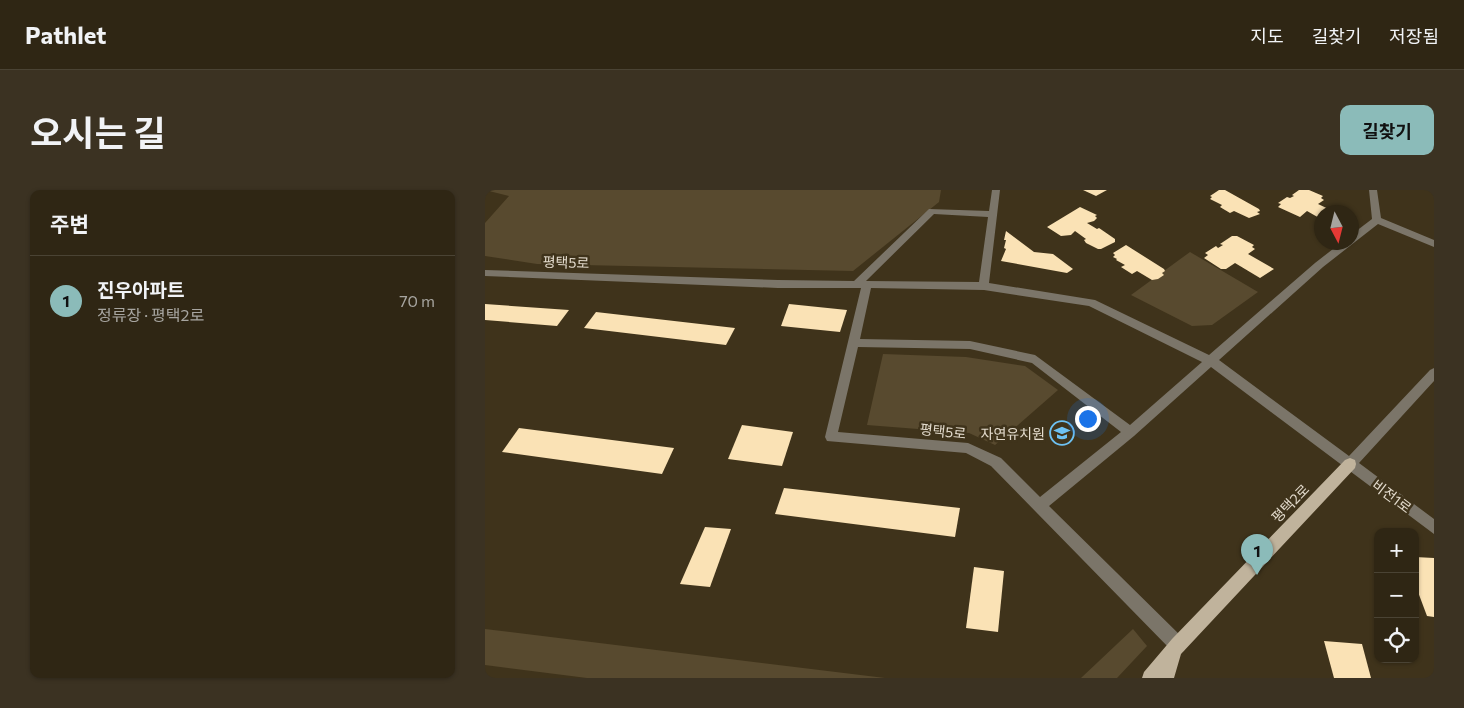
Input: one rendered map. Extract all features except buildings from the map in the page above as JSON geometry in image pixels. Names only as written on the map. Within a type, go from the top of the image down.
[{"type":"main road","name":"평택2로","points":[[1149,678],[1176,647],[1350,464]]},
{"type":"main road","points":[[1167,678],[1176,647]]},
{"type":"street","points":[[984,286],[992,214],[997,190]]},
{"type":"street","points":[[1373,190],[1377,220]]},
{"type":"street","points":[[861,285],[932,211],[992,214]]},
{"type":"street","points":[[1359,234],[1377,220]]},
{"type":"street","points":[[1377,220],[1434,244]]},
{"type":"street","points":[[1176,647],[1039,505],[1130,432],[1338,250]]},
{"type":"street","name":"평택5로","points":[[485,273],[778,284],[984,286],[1091,303],[1211,361],[1350,464]]},
{"type":"street","name":"평택5로","points":[[861,285],[853,343],[831,437],[968,448],[996,462],[1039,505]]},
{"type":"street","points":[[853,343],[970,344],[1035,360],[1130,432]]},
{"type":"street","name":"평택2로","points":[[1350,464],[1434,373]]},
{"type":"street","name":"비전1로","points":[[1350,464],[1434,527]]},
{"type":"shaded area","points":[[485,190],[941,190],[939,202],[853,271],[537,264],[485,256],[485,223],[509,196]]},
{"type":"shaded area","points":[[1190,252],[1258,292],[1212,325],[1192,326],[1131,295]]},
{"type":"shaded area","points":[[883,354],[966,357],[1025,366],[1058,390],[995,445],[969,433],[867,425]]},
{"type":"shaded area","points":[[485,629],[885,678],[587,678],[485,665]]},
{"type":"shaded area","points":[[1133,629],[1147,646],[1117,678],[1081,678]]},
{"type":"place","name":"자연유치원","points":[[1062,433]]},
{"type":"place","name":"진우아파트","points":[[1257,575]]}]
